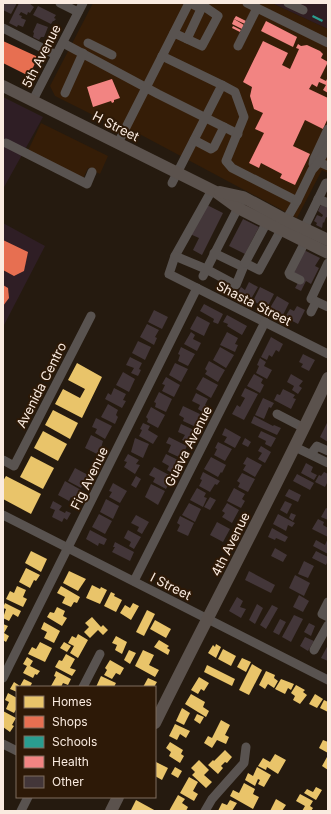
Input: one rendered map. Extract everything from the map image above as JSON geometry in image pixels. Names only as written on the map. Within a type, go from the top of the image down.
[{"type":"main road","name":"H Street","points":[[3,86],[118,143],[174,178],[214,191],[240,202],[284,225],[305,242],[328,253]]},
{"type":"main road","name":"H Street","points":[[240,202],[267,222],[304,228],[328,240]]},
{"type":"main road","name":"4th Avenue","points":[[156,721],[295,447],[328,378]]},
{"type":"street","points":[[60,3],[78,12]]},
{"type":"street","name":"5th Avenue","points":[[33,100],[83,3]]},
{"type":"street","points":[[118,143],[174,32],[189,3],[198,7],[205,7],[218,16],[202,46],[174,32]]},
{"type":"street","points":[[247,3],[328,43]]},
{"type":"street","points":[[288,3],[303,10]]},
{"type":"street","points":[[187,39],[202,7]]},
{"type":"street","points":[[238,46],[257,8]]},
{"type":"street","points":[[3,28],[56,56]]},
{"type":"street","points":[[63,43],[146,88],[238,134]]},
{"type":"street","points":[[88,43],[112,55]]},
{"type":"street","points":[[65,93],[83,53]]},
{"type":"street","points":[[162,56],[235,92],[244,117],[226,161],[232,168],[296,201]]},
{"type":"street","points":[[174,178],[222,85]]},
{"type":"street","points":[[194,140],[211,149],[214,147],[224,127]]},
{"type":"street","points":[[312,170],[314,159],[328,129]]},
{"type":"street","points":[[6,143],[87,184],[92,172]]},
{"type":"street","points":[[214,253],[259,270],[312,170],[319,162],[328,146]]},
{"type":"street","points":[[319,162],[328,166]]},
{"type":"street","points":[[304,228],[326,183],[328,183]]},
{"type":"street","points":[[214,191],[175,256],[204,273],[236,286],[244,265],[267,222]]},
{"type":"street","points":[[318,199],[328,203]]},
{"type":"street","points":[[204,273],[240,202]]},
{"type":"street","points":[[305,242],[289,273],[290,275],[317,288]]},
{"type":"street","name":"Shasta Street","points":[[175,256],[169,274],[328,354]]},
{"type":"street","points":[[328,263],[311,299],[328,308]]},
{"type":"street","name":"Fig Avenue","points":[[3,678],[197,288]]},
{"type":"street","points":[[311,312],[316,302]]},
{"type":"street","name":"Avenida Centro","points":[[3,460],[14,466],[90,316]]},
{"type":"street","name":"Guava Avenue","points":[[134,581],[265,322]]},
{"type":"street","points":[[277,414],[304,428]]},
{"type":"street","points":[[311,454],[317,446],[328,451]]},
{"type":"street","points":[[295,447],[328,462]]},
{"type":"street","name":"I Street","points":[[3,515],[327,678]]},
{"type":"street","points":[[325,616],[328,602]]},
{"type":"street","points":[[314,650],[328,625]]},
{"type":"street","points":[[84,686],[100,654]]},
{"type":"street","points":[[3,744],[16,750]]},
{"type":"street","points":[[205,811],[212,799],[244,763],[246,747]]},
{"type":"street","points":[[21,811],[28,798]]},
{"type":"shaded area","points":[[93,3],[272,3],[328,29],[328,173],[322,170],[297,218],[132,130],[115,126],[55,96],[50,86]]},
{"type":"shaded area","points":[[272,3],[328,3],[328,29]]},
{"type":"shaded area","points":[[3,97],[43,117],[3,189]]},
{"type":"shaded area","points":[[41,123],[108,156],[100,174],[88,168],[80,185],[25,157]]},
{"type":"shaded area","points":[[3,223],[45,246],[3,327]]},
{"type":"building: Homes","points":[[77,363],[102,377],[82,418],[55,404],[63,389],[80,398],[85,389],[68,380]]},
{"type":"building: Homes","points":[[53,410],[78,423],[70,439],[45,425]]},
{"type":"building: Homes","points":[[43,431],[67,444],[58,461],[34,448]]},
{"type":"building: Homes","points":[[31,456],[54,468],[43,489],[20,477]]},
{"type":"building: Homes","points":[[6,476],[41,494],[31,514],[3,499],[3,481]]},
{"type":"building: Homes","points":[[31,551],[47,559],[41,572],[25,563]]},
{"type":"building: Homes","points":[[26,568],[40,575],[36,581],[34,580],[30,588],[19,582]]},
{"type":"building: Homes","points":[[69,571],[86,579],[78,591],[63,583]]},
{"type":"building: Homes","points":[[92,585],[100,589],[101,587],[107,590],[100,604],[86,598]]},
{"type":"building: Homes","points":[[17,586],[26,590],[23,597],[27,599],[23,607],[6,599],[10,591],[14,593]]},
{"type":"building: Homes","points":[[61,586],[80,597],[77,603],[74,602],[71,607],[62,603],[65,597],[57,593]]},
{"type":"building: Homes","points":[[111,592],[115,594],[114,596],[122,600],[116,612],[104,606]]},
{"type":"building: Homes","points":[[5,603],[21,611],[18,617],[13,614],[9,621],[3,618],[6,609],[3,608]]},
{"type":"building: Homes","points":[[133,603],[139,606],[131,620],[120,613],[125,605],[130,608]]},
{"type":"building: Homes","points":[[57,607],[65,611],[63,616],[67,618],[62,626],[47,617],[50,612],[54,613]]},
{"type":"building: Homes","points":[[147,610],[155,614],[144,636],[136,632]]},
{"type":"building: Homes","points":[[92,617],[101,627],[103,625],[108,630],[103,635],[98,630],[90,638],[84,632],[89,627],[85,623]]},
{"type":"building: Homes","points":[[155,620],[171,629],[166,638],[150,629]]},
{"type":"building: Homes","points":[[44,622],[60,631],[54,643],[44,638],[47,632],[41,629]]},
{"type":"building: Homes","points":[[3,624],[8,626],[4,633],[9,636],[6,642],[3,640]]},
{"type":"building: Homes","points":[[78,634],[88,640],[78,658],[70,653],[74,646],[68,643],[72,636],[76,638]]},
{"type":"building: Homes","points":[[116,636],[127,642],[122,654],[115,650],[117,645],[112,643]]},
{"type":"building: Homes","points":[[159,640],[169,646],[167,648],[170,650],[168,655],[154,647]]},
{"type":"building: Homes","points":[[40,642],[52,648],[45,662],[28,654],[32,647],[36,649]]},
{"type":"building: Homes","points":[[64,642],[71,646],[67,652],[60,648]]},
{"type":"building: Homes","points":[[216,644],[221,647],[216,658],[208,653],[213,645],[215,647]]},
{"type":"building: Homes","points":[[223,649],[236,656],[231,666],[218,659]]},
{"type":"building: Homes","points":[[129,650],[136,653],[130,664],[124,660]]},
{"type":"building: Homes","points":[[143,650],[154,655],[149,665],[159,670],[155,677],[135,666]]},
{"type":"building: Homes","points":[[66,654],[75,659],[70,668],[76,670],[72,676],[55,667],[59,660],[62,661]]},
{"type":"building: Homes","points":[[27,657],[33,661],[30,666],[40,671],[37,675],[35,674],[33,678],[23,673],[27,666],[23,664]]},
{"type":"building: Homes","points":[[242,658],[251,662],[246,672],[237,667]]},
{"type":"building: Homes","points":[[110,660],[124,668],[120,675],[116,673],[112,679],[104,675],[107,670],[105,668]]},
{"type":"building: Homes","points":[[252,664],[262,670],[249,695],[239,690]]},
{"type":"building: Homes","points":[[207,665],[235,679],[232,686],[204,672]]},
{"type":"building: Homes","points":[[56,671],[71,679],[68,685],[63,683],[62,686],[51,686],[56,677],[54,676]]},
{"type":"building: Homes","points":[[266,671],[275,675],[274,678],[278,681],[274,688],[268,684],[265,689],[259,685]]},
{"type":"building: Homes","points":[[101,676],[116,683],[114,686],[96,686]]},
{"type":"building: Homes","points":[[199,677],[209,683],[204,691],[201,689],[198,694],[191,690]]},
{"type":"building: Homes","points":[[148,678],[157,682],[155,686],[144,686]]},
{"type":"building: Homes","points":[[24,679],[32,683],[30,686],[20,686]]},
{"type":"building: Homes","points":[[281,679],[294,684],[291,690],[288,688],[285,694],[275,689]]},
{"type":"building: Homes","points":[[14,682],[20,686],[16,686],[16,692],[10,689]]},
{"type":"building: Homes","points":[[296,685],[305,690],[303,692],[307,695],[300,704],[293,700],[295,696],[291,693]]},
{"type":"building: Homes","points":[[8,693],[16,697],[16,710],[14,713],[6,709],[9,702],[5,700]]},
{"type":"building: Homes","points":[[191,694],[205,702],[203,707],[209,711],[206,717],[185,704]]},
{"type":"building: Homes","points":[[315,694],[323,699],[317,708],[309,704]]},
{"type":"building: Homes","points":[[324,700],[328,702],[328,712],[320,708]]},
{"type":"building: Homes","points":[[182,708],[190,713],[184,725],[176,721]]},
{"type":"building: Homes","points":[[3,711],[16,718],[12,725],[14,726],[10,732],[3,727]]},
{"type":"building: Homes","points":[[197,714],[204,717],[200,724],[194,720]]},
{"type":"building: Homes","points":[[221,720],[230,725],[225,735],[229,737],[226,744],[217,740],[212,748],[204,743],[208,736],[212,738]]},
{"type":"building: Homes","points":[[175,724],[190,731],[186,738],[180,734],[177,740],[169,736]]},
{"type":"building: Homes","points":[[323,740],[328,742],[328,753],[319,748]]},
{"type":"building: Homes","points":[[170,742],[183,750],[181,754],[184,756],[180,763],[169,756],[171,752],[166,748]]},
{"type":"building: Homes","points":[[225,750],[232,757],[227,763],[225,762],[221,766],[223,768],[218,774],[208,765]]},
{"type":"building: Homes","points":[[275,754],[286,760],[278,774],[267,767],[266,770],[258,766],[263,758],[270,762]]},
{"type":"building: Homes","points":[[327,757],[328,758],[328,770],[322,766]]},
{"type":"building: Homes","points":[[199,760],[209,770],[204,775],[212,782],[206,788],[192,775],[195,772],[191,768]]},
{"type":"building: Homes","points":[[156,762],[168,768],[162,780],[156,777]]},
{"type":"building: Homes","points":[[175,767],[182,771],[178,778],[171,774]]},
{"type":"building: Homes","points":[[257,767],[271,775],[264,787],[258,784],[260,780],[258,779],[255,786],[245,780],[248,773],[253,776]]},
{"type":"building: Homes","points":[[189,777],[198,782],[193,791],[198,794],[194,801],[180,793]]},
{"type":"building: Homes","points":[[244,783],[255,789],[253,794],[259,797],[253,809],[230,796],[233,790],[239,793]]},
{"type":"building: Homes","points":[[316,787],[322,790],[316,800],[304,793],[307,789],[313,792]]},
{"type":"building: Homes","points":[[300,794],[313,801],[310,806],[313,808],[311,811],[302,811],[305,806],[296,801]]},
{"type":"building: Homes","points":[[178,795],[185,799],[182,803],[188,807],[186,811],[169,811]]},
{"type":"building: Homes","points":[[276,799],[286,805],[282,811],[270,811]]},
{"type":"building: Homes","points":[[136,800],[156,811],[131,810]]},
{"type":"building: Homes","points":[[230,800],[237,803],[232,811],[218,811],[222,803],[227,805]]},
{"type":"building: Shops","points":[[3,41],[38,57],[29,76],[3,63]]},
{"type":"building: Shops","points":[[3,240],[28,252],[24,271],[14,276],[3,270]]},
{"type":"building: Shops","points":[[3,285],[8,288],[9,298],[3,306]]},
{"type":"building: Schools","points":[[313,15],[323,20],[322,22],[312,17]]},
{"type":"building: Health","points":[[236,16],[246,21],[245,24],[234,19]]},
{"type":"building: Health","points":[[234,19],[244,25],[242,29],[232,24]]},
{"type":"building: Health","points":[[266,21],[297,37],[293,47],[261,31]]},
{"type":"building: Health","points":[[233,26],[241,30],[240,32],[232,28]]},
{"type":"building: Health","points":[[263,41],[288,53],[282,65],[290,69],[299,49],[296,48],[298,44],[301,46],[307,45],[320,51],[323,54],[321,58],[328,62],[320,78],[326,81],[328,77],[328,93],[323,90],[326,85],[319,82],[317,87],[312,84],[309,89],[328,98],[328,118],[323,129],[305,120],[293,146],[310,154],[295,185],[280,178],[282,174],[261,163],[259,168],[249,163],[264,133],[255,129],[263,113],[254,109],[250,96],[252,87],[243,82]]},
{"type":"building: Health","points":[[112,79],[120,98],[114,100],[112,103],[111,101],[93,107],[87,87]]},
{"type":"building: Other","points":[[3,3],[17,3],[11,14],[3,10]]},
{"type":"building: Other","points":[[19,3],[29,3],[34,7],[30,13],[28,12],[27,15],[21,12],[19,15],[22,16],[21,18],[26,20],[23,27],[18,25],[17,27],[9,23]]},
{"type":"building: Other","points":[[38,6],[56,15],[54,18],[56,19],[51,24],[33,15]]},
{"type":"building: Other","points":[[37,23],[48,27],[44,37],[41,37],[39,40],[33,37],[33,32]]},
{"type":"building: Other","points":[[205,204],[223,213],[202,255],[193,250],[199,238],[190,234]]},
{"type":"building: Other","points":[[321,204],[328,207],[328,218],[326,217],[324,223],[323,222],[322,228],[316,225],[317,223],[314,221],[317,215],[322,217],[323,215],[318,211]]},
{"type":"building: Other","points":[[243,219],[259,227],[245,254],[229,246]]},
{"type":"building: Other","points":[[304,250],[320,258],[315,266],[319,268],[311,284],[306,281],[301,291],[295,288],[301,278],[291,273]]},
{"type":"building: Other","points":[[249,282],[258,287],[251,299],[238,292],[241,287],[245,290]]},
{"type":"building: Other","points":[[260,287],[274,294],[267,308],[253,301]]},
{"type":"building: Other","points":[[277,296],[289,303],[283,315],[270,308]]},
{"type":"building: Other","points":[[204,304],[223,314],[218,324],[213,322],[214,319],[200,311]]},
{"type":"building: Other","points":[[297,306],[305,310],[298,324],[285,317],[290,309],[294,311]]},
{"type":"building: Other","points":[[154,310],[168,317],[162,329],[148,322]]},
{"type":"building: Other","points":[[227,315],[247,326],[242,335],[223,322]]},
{"type":"building: Other","points":[[197,316],[210,323],[204,336],[190,329]]},
{"type":"building: Other","points":[[147,324],[159,330],[155,337],[157,338],[154,345],[140,337]]},
{"type":"building: Other","points":[[191,332],[195,335],[193,339],[201,343],[197,351],[184,344]]},
{"type":"building: Other","points":[[227,332],[238,338],[235,344],[238,345],[235,352],[220,345]]},
{"type":"building: Other","points":[[271,337],[283,344],[279,352],[276,350],[272,357],[269,355],[267,360],[261,357]]},
{"type":"building: Other","points":[[138,341],[151,347],[145,360],[132,353]]},
{"type":"building: Other","points":[[181,347],[195,354],[188,366],[178,361],[180,355],[178,354]]},
{"type":"building: Other","points":[[220,347],[234,355],[226,368],[213,360]]},
{"type":"building: Other","points":[[303,354],[315,360],[309,371],[301,367],[303,364],[299,362]]},
{"type":"building: Other","points":[[130,357],[142,363],[138,376],[131,373],[134,368],[126,365]]},
{"type":"building: Other","points":[[260,358],[266,362],[264,366],[272,370],[267,379],[256,373]]},
{"type":"building: Other","points":[[209,361],[225,370],[218,382],[205,374],[207,371],[205,369]]},
{"type":"building: Other","points":[[175,363],[188,369],[181,382],[169,375]]},
{"type":"building: Other","points":[[123,372],[135,379],[129,392],[116,385]]},
{"type":"building: Other","points":[[254,374],[263,379],[261,383],[264,385],[260,393],[247,386]]},
{"type":"building: Other","points":[[291,374],[303,381],[299,386],[302,388],[298,394],[292,390],[294,386],[287,382]]},
{"type":"building: Other","points":[[166,377],[180,385],[174,397],[162,391],[165,385],[162,384]]},
{"type":"building: Other","points":[[203,377],[218,385],[211,398],[196,389]]},
{"type":"building: Other","points":[[114,388],[126,394],[123,400],[126,401],[122,408],[105,399],[108,393],[111,395]]},
{"type":"building: Other","points":[[245,388],[258,394],[244,420],[232,414],[237,405],[240,407],[245,398],[241,396]]},
{"type":"building: Other","points":[[283,389],[295,395],[293,398],[296,399],[291,409],[274,400],[277,394],[280,395]]},
{"type":"building: Other","points":[[159,392],[172,399],[166,412],[155,407],[156,403],[154,402]]},
{"type":"building: Other","points":[[196,393],[208,399],[205,405],[207,406],[204,413],[198,409],[200,405],[192,401]]},
{"type":"building: Other","points":[[263,398],[274,403],[271,408],[269,407],[264,419],[255,415]]},
{"type":"building: Other","points":[[108,404],[118,410],[116,415],[118,417],[115,424],[101,417]]},
{"type":"building: Other","points":[[183,406],[202,415],[196,427],[183,421],[184,418],[179,415]]},
{"type":"building: Other","points":[[151,407],[165,415],[158,428],[147,422],[148,419],[146,417]]},
{"type":"building: Other","points":[[254,416],[273,426],[274,425],[281,428],[277,435],[251,423]]},
{"type":"building: Other","points":[[96,418],[112,426],[105,439],[95,433],[97,429],[92,427]]},
{"type":"building: Other","points":[[328,421],[328,442],[320,437]]},
{"type":"building: Other","points":[[143,423],[150,426],[148,430],[158,436],[153,444],[139,436]]},
{"type":"building: Other","points":[[181,424],[194,430],[188,443],[182,440],[185,435],[178,432]]},
{"type":"building: Other","points":[[225,428],[241,437],[235,448],[224,442],[227,437],[222,435]]},
{"type":"building: Other","points":[[261,431],[276,438],[271,447],[265,444],[266,441],[258,437]]},
{"type":"building: Other","points":[[91,435],[103,441],[99,455],[85,448]]},
{"type":"building: Other","points":[[169,437],[187,446],[181,458],[168,452],[171,445],[166,443]]},
{"type":"building: Other","points":[[135,438],[149,444],[143,458],[131,452]]},
{"type":"building: Other","points":[[245,438],[251,442],[248,447],[242,444]]},
{"type":"building: Other","points":[[218,442],[232,449],[225,461],[214,455]]},
{"type":"building: Other","points":[[261,446],[271,452],[265,463],[258,459],[262,453],[258,451]]},
{"type":"building: Other","points":[[128,454],[139,460],[136,464],[140,465],[135,474],[124,467],[127,462],[124,461]]},
{"type":"building: Other","points":[[166,454],[178,460],[175,466],[177,467],[174,474],[167,470],[169,466],[162,462]]},
{"type":"building: Other","points":[[211,457],[226,465],[218,477],[204,469]]},
{"type":"building: Other","points":[[247,457],[262,465],[255,477],[243,470],[246,465],[243,464]]},
{"type":"building: Other","points":[[306,463],[313,467],[311,472],[317,475],[314,480],[301,473]]},
{"type":"building: Other","points":[[154,467],[171,476],[167,482],[169,483],[166,489],[153,482],[155,478],[149,475]]},
{"type":"building: Other","points":[[75,468],[88,475],[81,488],[68,481]]},
{"type":"building: Other","points":[[203,472],[220,481],[217,485],[215,484],[210,492],[199,486],[202,480],[200,479]]},
{"type":"building: Other","points":[[324,472],[328,474],[328,481],[325,487],[315,482],[319,475],[321,476]]},
{"type":"building: Other","points":[[242,473],[255,479],[248,492],[238,487],[240,483],[237,481]]},
{"type":"building: Other","points":[[297,474],[314,483],[310,490],[293,481]]},
{"type":"building: Other","points":[[136,476],[141,479],[136,488],[131,485]]},
{"type":"building: Other","points":[[65,481],[81,490],[76,500],[71,497],[69,501],[58,495]]},
{"type":"building: Other","points":[[113,483],[127,491],[120,503],[109,497],[112,492],[109,491]]},
{"type":"building: Other","points":[[151,484],[165,491],[158,505],[145,497]]},
{"type":"building: Other","points":[[197,488],[206,493],[204,497],[207,498],[203,507],[190,500]]},
{"type":"building: Other","points":[[234,488],[245,494],[242,499],[245,501],[241,508],[227,501]]},
{"type":"building: Other","points":[[289,489],[301,495],[298,502],[285,496]]},
{"type":"building: Other","points":[[210,497],[216,500],[210,510],[204,507]]},
{"type":"building: Other","points":[[106,499],[119,506],[113,519],[100,512]]},
{"type":"building: Other","points":[[53,501],[62,506],[59,510],[65,513],[66,511],[71,513],[67,520],[64,518],[62,522],[52,517],[55,510],[50,508]]},
{"type":"building: Other","points":[[285,501],[292,504],[287,514],[280,510]]},
{"type":"building: Other","points":[[189,503],[201,509],[195,522],[182,515]]},
{"type":"building: Other","points":[[227,503],[239,510],[232,523],[222,517],[225,513],[222,511]]},
{"type":"building: Other","points":[[326,508],[328,509],[328,520],[321,517]]},
{"type":"building: Other","points":[[291,513],[296,515],[293,521],[289,518]]},
{"type":"building: Other","points":[[99,514],[112,521],[105,534],[92,527]]},
{"type":"building: Other","points":[[278,514],[295,523],[292,527],[288,525],[286,531],[273,524]]},
{"type":"building: Other","points":[[136,515],[149,522],[142,534],[137,531],[139,527],[131,523]]},
{"type":"building: Other","points":[[180,516],[194,523],[188,536],[177,531],[180,525],[177,523]]},
{"type":"building: Other","points":[[318,519],[324,522],[323,525],[328,528],[328,537],[312,529]]},
{"type":"building: Other","points":[[217,522],[230,529],[223,542],[210,535]]},
{"type":"building: Other","points":[[272,528],[288,537],[285,542],[276,538],[275,540],[268,537]]},
{"type":"building: Other","points":[[90,530],[107,539],[104,545],[99,543],[98,546],[86,539]]},
{"type":"building: Other","points":[[128,530],[141,537],[134,549],[129,546],[131,542],[124,538]]},
{"type":"building: Other","points":[[328,538],[328,554],[313,546],[316,540],[325,545]]},
{"type":"building: Other","points":[[115,542],[134,552],[130,561],[112,552],[115,547],[113,547]]},
{"type":"building: Other","points":[[275,548],[287,555],[283,562],[271,556]]},
{"type":"building: Other","points":[[316,551],[328,557],[326,565],[312,558]]},
{"type":"building: Other","points":[[304,561],[314,566],[308,578],[298,574]]},
{"type":"building: Other","points":[[249,571],[275,585],[271,593],[245,580]]},
{"type":"building: Other","points":[[295,575],[310,583],[304,596],[289,588]]},
{"type":"building: Other","points":[[299,595],[309,601],[303,612],[293,607]]},
{"type":"building: Other","points":[[237,597],[243,601],[240,607],[246,609],[241,618],[229,611]]},
{"type":"building: Other","points":[[257,604],[263,608],[255,624],[249,620]]},
{"type":"building: Other","points":[[272,605],[278,608],[266,629],[260,625]]},
{"type":"building: Other","points":[[294,615],[303,619],[291,642],[282,637]]},
{"type":"building: Other","points":[[280,619],[286,622],[279,635],[273,632]]},
{"type":"building: Other","points":[[309,623],[315,626],[311,636],[304,632]]},
{"type":"building: Other","points":[[305,637],[314,641],[308,651],[300,646]]},
{"type":"building: Other","points":[[328,645],[328,661],[321,658]]}]
